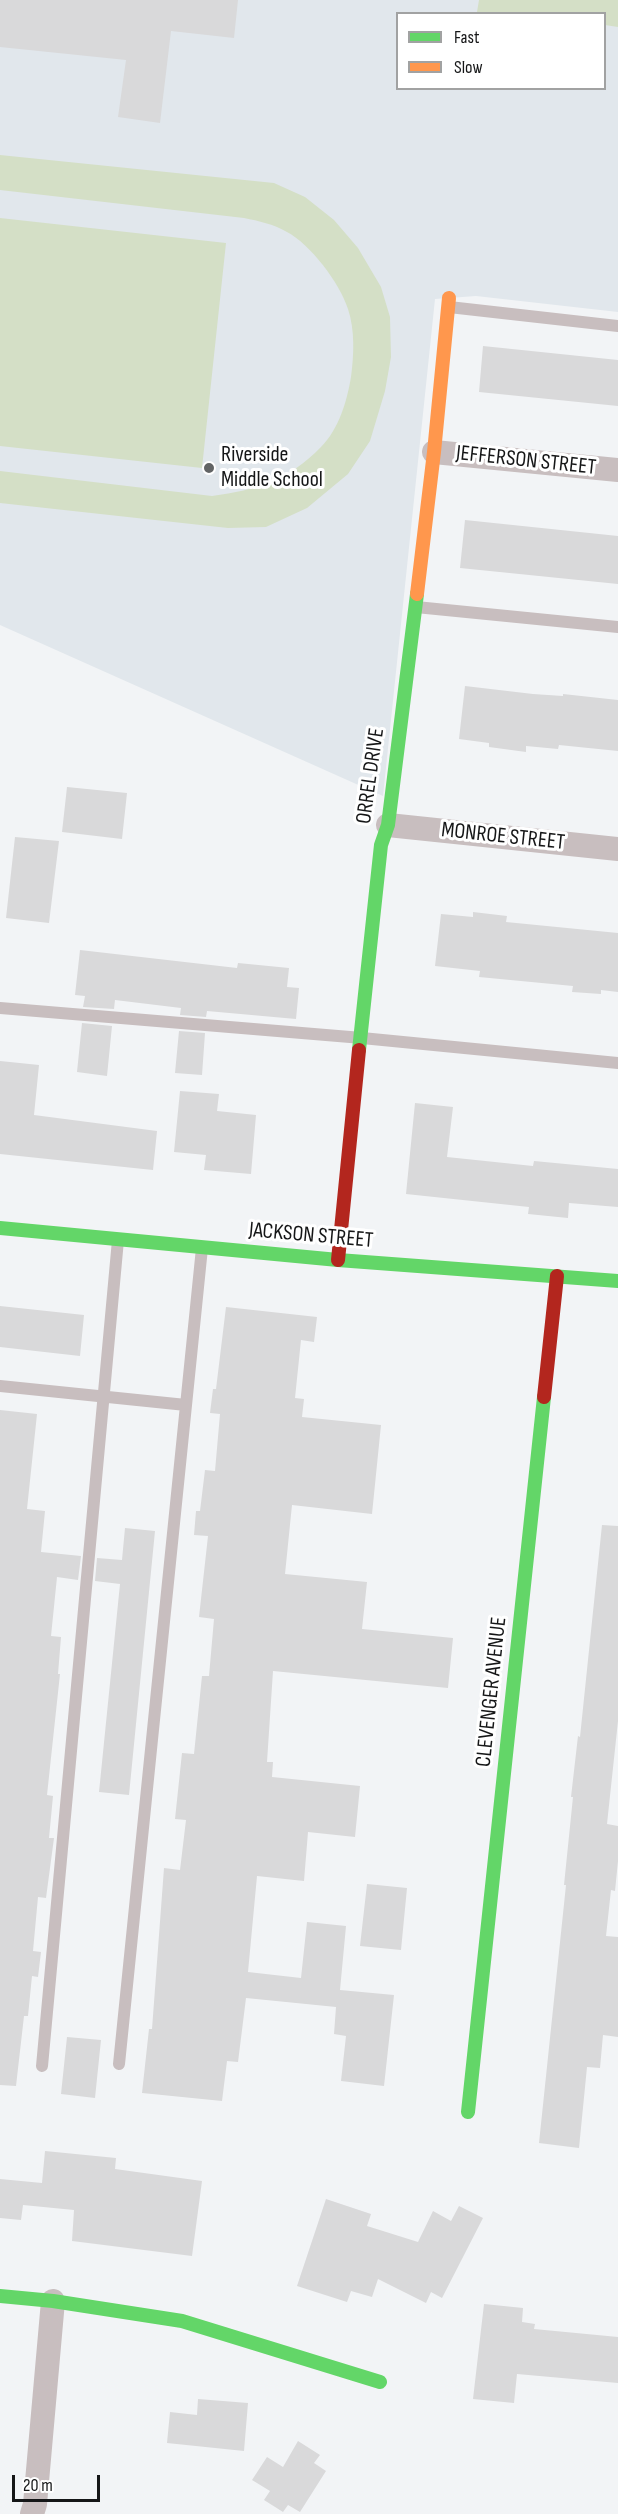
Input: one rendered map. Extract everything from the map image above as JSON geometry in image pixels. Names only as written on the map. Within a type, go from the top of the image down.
[{"type":"street","name":"ORREL DRIVE","points":[[338,1260],[375,896],[381,845],[388,825],[434,452],[449,303]]},
{"type":"street","name":"JEFFERSON STREET","points":[[434,452],[618,470]]},
{"type":"street","name":"MONROE STREET","points":[[388,825],[618,849]]},
{"type":"street","name":"JACKSON STREET","points":[[0,1228],[338,1260],[618,1281]]},
{"type":"street","name":"CLEVENGER AVENUE","points":[[468,2112],[557,1276]]},
{"type":"street","points":[[0,2296],[54,2301],[182,2321],[380,2382]]},
{"type":"street","points":[[32,2514],[35,2504],[54,2301]]},
{"type":"lane","points":[[449,303],[618,327]]},
{"type":"lane","points":[[414,607],[618,627]]},
{"type":"lane","points":[[0,1008],[362,1038],[618,1064]]},
{"type":"lane","points":[[42,2066],[118,1239]]},
{"type":"lane","points":[[119,2064],[202,1247]]},
{"type":"lane","points":[[0,1386],[186,1405]]},
{"type":"shaded area","name":"Riverside Middle School","points":[[0,0],[618,0],[618,312],[476,296],[435,299],[383,796],[0,625]]},
{"type":"green space","points":[[479,0],[618,0],[618,27],[606,25],[606,12],[477,12]]},
{"type":"green space","points":[[0,155],[274,183],[305,197],[334,220],[358,248],[381,287],[390,317],[391,357],[385,391],[370,441],[348,474],[307,508],[266,527],[228,528],[0,503],[0,471],[212,496],[258,487],[271,482],[297,468],[321,447],[333,432],[347,396],[352,369],[353,343],[348,309],[331,276],[305,245],[287,232],[244,218],[0,190]]},
{"type":"green space","points":[[0,218],[226,243],[202,468],[0,446]]},
{"type":"building","points":[[0,0],[238,0],[234,38],[171,31],[160,123],[118,117],[126,60],[0,47]]},
{"type":"building","points":[[483,346],[618,360],[618,406],[479,392]]},
{"type":"building","points":[[465,520],[618,536],[618,584],[460,568]]},
{"type":"building","points":[[465,686],[618,700],[618,751],[559,745],[558,749],[526,746],[526,752],[489,747],[489,743],[459,739]]},
{"type":"building","points":[[67,787],[127,793],[122,839],[62,832]]},
{"type":"building","points":[[15,837],[59,841],[49,923],[6,918]]},
{"type":"building","points":[[473,912],[507,916],[506,922],[618,933],[618,992],[601,990],[601,994],[572,992],[573,986],[479,977],[480,971],[435,966],[441,914],[473,917]]},
{"type":"building","points":[[80,950],[237,968],[238,963],[289,968],[287,987],[299,988],[296,1019],[207,1011],[206,1017],[180,1015],[181,1008],[115,1000],[114,1009],[83,1007],[85,996],[75,995]]},
{"type":"building","points":[[82,1023],[112,1026],[107,1076],[77,1072]]},
{"type":"building","points":[[179,1031],[205,1033],[202,1075],[175,1073]]},
{"type":"building","points":[[0,1061],[39,1065],[34,1115],[157,1131],[153,1170],[0,1154]]},
{"type":"building","points":[[180,1091],[219,1094],[217,1111],[256,1115],[251,1174],[204,1170],[206,1155],[174,1152]]},
{"type":"building","points":[[415,1103],[453,1107],[447,1157],[533,1166],[534,1161],[618,1169],[618,1207],[569,1203],[568,1218],[528,1214],[529,1207],[406,1194]]},
{"type":"building","points":[[0,1306],[84,1315],[80,1356],[0,1347]]},
{"type":"building","points":[[226,1307],[317,1317],[314,1342],[301,1340],[295,1398],[304,1399],[302,1417],[381,1425],[372,1514],[292,1505],[285,1574],[367,1582],[362,1629],[453,1638],[448,1688],[273,1671],[267,1762],[273,1762],[272,1777],[360,1786],[355,1837],[308,1832],[304,1881],[257,1876],[248,1972],[301,1978],[307,1922],[346,1926],[340,1990],[394,1995],[384,2086],[341,2081],[346,2036],[334,2034],[336,2007],[246,1998],[238,2062],[227,2061],[222,2101],[142,2093],[149,2029],[152,2029],[164,1868],[180,1870],[186,1820],[175,1819],[182,1753],[194,1754],[202,1676],[209,1676],[214,1619],[199,1617],[208,1536],[194,1535],[196,1511],[200,1511],[205,1470],[215,1471],[220,1414],[210,1413],[213,1389],[216,1389]]},
{"type":"building","points":[[0,1410],[37,1414],[27,1509],[45,1511],[41,1552],[81,1556],[78,1580],[57,1577],[51,1636],[61,1637],[58,1674],[60,1674],[47,1795],[53,1796],[49,1838],[54,1838],[46,1898],[38,1897],[33,1951],[41,1952],[38,1977],[32,1976],[28,2016],[24,2016],[16,2086],[0,2085]]},
{"type":"building","points":[[602,1525],[618,1526],[618,1721],[607,1824],[618,1826],[618,1861],[615,1891],[611,1890],[606,1936],[618,1937],[618,2037],[603,2035],[600,2068],[587,2067],[579,2148],[539,2143],[566,1885],[564,1885],[573,1797],[571,1797],[578,1736],[580,1737]]},
{"type":"building","points":[[125,1528],[155,1531],[129,1795],[99,1792],[120,1584],[95,1581],[97,1558],[122,1560]]},
{"type":"building","points":[[367,1884],[407,1888],[401,1950],[360,1946]]},
{"type":"building","points":[[67,2037],[101,2040],[95,2098],[61,2094]]},
{"type":"building","points":[[45,2151],[116,2158],[115,2169],[202,2181],[192,2256],[72,2241],[74,2210],[23,2205],[21,2220],[0,2218],[0,2179],[42,2183]]},
{"type":"building","points":[[326,2199],[371,2214],[367,2226],[418,2242],[433,2211],[451,2221],[459,2206],[483,2218],[442,2298],[431,2292],[426,2303],[378,2279],[372,2297],[351,2291],[347,2302],[297,2286]]},
{"type":"building","points":[[484,2304],[523,2308],[522,2322],[535,2324],[534,2329],[618,2337],[618,2383],[517,2374],[514,2403],[473,2399]]},
{"type":"building","points":[[198,2399],[248,2403],[244,2451],[167,2443],[170,2412],[197,2415]]},
{"type":"building","points":[[298,2441],[320,2455],[314,2463],[326,2471],[300,2512],[288,2505],[283,2512],[264,2500],[270,2491],[252,2480],[267,2457],[283,2467]]},
{"type":"traffic: fast","points":[[359,1050],[381,845],[388,825],[417,594]]},
{"type":"traffic: fast","points":[[0,1228],[338,1260],[618,1281]]},
{"type":"traffic: fast","points":[[468,2112],[544,1397]]},
{"type":"traffic: fast","points":[[0,2296],[53,2301],[182,2321],[380,2382]]},
{"type":"traffic: slow","points":[[417,594],[449,298]]},
{"type":"traffic: jam","points":[[338,1260],[359,1050]]},
{"type":"traffic: jam","points":[[544,1397],[557,1276]]},
{"type":"place","name":"Riverside Middle School","points":[[209,468]]}]
